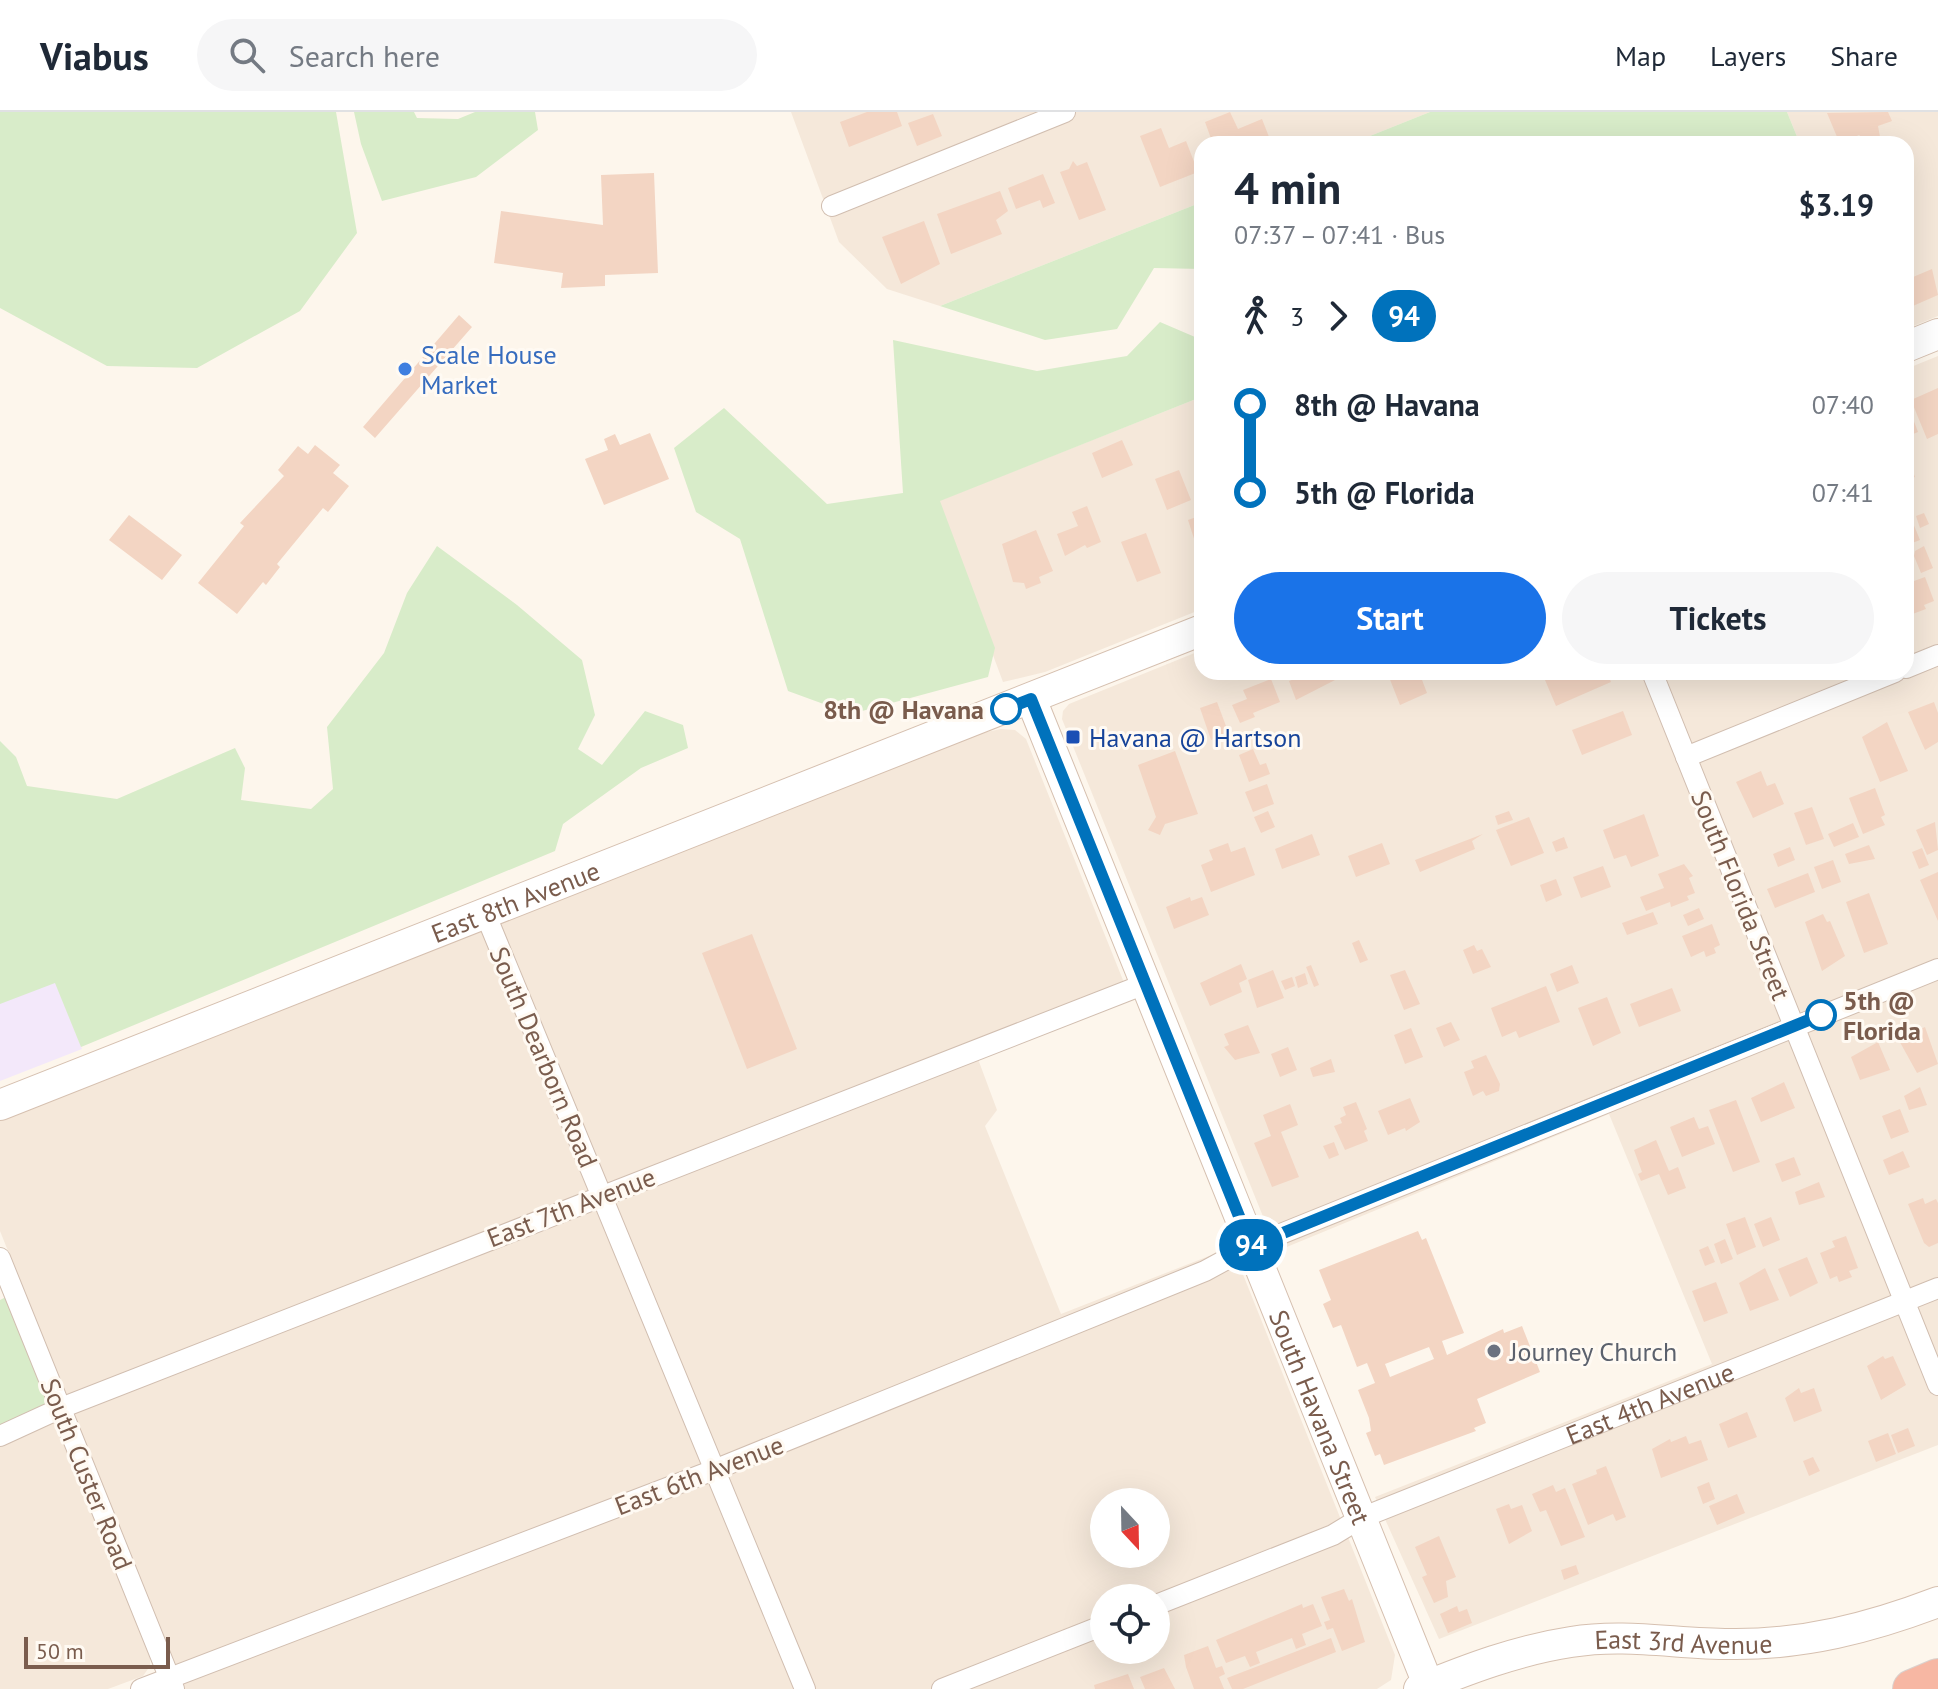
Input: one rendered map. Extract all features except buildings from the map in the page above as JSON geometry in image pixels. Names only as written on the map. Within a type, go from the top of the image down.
[{"type":"highway","points":[[1912,1689],[1938,1678]]},
{"type":"street","points":[[832,206],[1065,112]]},
{"type":"street","points":[[1914,344],[1938,334]]},
{"type":"street","name":"East 8th Avenue","points":[[0,1105],[1194,633]]},
{"type":"street","points":[[1914,665],[1938,655]]},
{"type":"street","name":"South Florida Street","points":[[1655,680],[1938,1385]]},
{"type":"street","points":[[1686,757],[1875,680]]},
{"type":"street","name":"South Havana Street","points":[[1031,699],[1361,1518],[1426,1688]]},
{"type":"street","name":"South Dearborn Road","points":[[485,913],[805,1689]]},
{"type":"street","name":"East 6th Avenue","points":[[141,1689],[172,1684],[714,1470],[1205,1271],[1251,1246],[1938,969]]},
{"type":"street","name":"East 7th Avenue","points":[[0,1436],[61,1408],[601,1194],[1145,984]]},
{"type":"street","name":"South Custer Road","points":[[0,1258],[172,1684]]},
{"type":"street","name":"East 4th Avenue","points":[[1170,1599],[1333,1535],[1361,1518],[1938,1288]]},
{"type":"street","name":"East 3rd Avenue","points":[[1426,1688],[1504,1657],[1571,1641],[1622,1637],[1729,1645],[1818,1639],[1895,1618],[1938,1602]]},
{"type":"street","points":[[942,1689],[1090,1631]]},
{"type":"shaded area","points":[[791,112],[1430,112],[1370,136],[1194,136],[1194,205],[940,306],[887,289],[839,242]]},
{"type":"shaded area","points":[[1787,112],[1938,112],[1938,316],[1914,326],[1914,136],[1797,136]]},
{"type":"shaded area","points":[[1938,356],[1938,1445],[1439,1639],[1375,1497],[1712,1364],[1609,1114],[1277,1251],[1062,719],[1063,711],[1069,704],[1194,653],[1194,680],[1914,680],[1914,366]]},
{"type":"shaded area","points":[[1194,400],[1194,612],[1045,672],[1003,682],[936,502]]},
{"type":"shaded area","points":[[1015,730],[1026,739],[1131,1000],[978,1059],[997,1110],[985,1126],[1061,1314],[1232,1247],[1395,1655],[1391,1680],[1377,1689],[183,1689],[0,1231],[0,1120],[982,733]]},
{"type":"shaded area","points":[[0,843],[82,1049],[0,1081]]},
{"type":"shaded area","points":[[51,1407],[150,1655],[150,1666],[143,1676],[108,1689],[0,1689],[0,1426]]},
{"type":"green space","points":[[0,112],[336,112],[357,233],[300,311],[197,368],[107,366],[0,308]]},
{"type":"green space","points":[[354,112],[414,112],[417,118],[458,119],[475,112],[535,112],[538,130],[476,177],[382,201],[361,144]]},
{"type":"green space","points":[[1430,112],[1787,112],[1797,136],[1370,136]]},
{"type":"green space","points":[[1194,205],[1194,269],[1154,268],[1117,329],[1045,340],[940,306]]},
{"type":"green space","points":[[1160,322],[1194,337],[1194,400],[940,501],[995,648],[988,677],[851,714],[788,691],[740,539],[696,512],[674,448],[724,408],[827,504],[903,493],[893,340],[1037,371],[1127,356]]},
{"type":"green space","points":[[437,546],[517,605],[582,660],[595,715],[578,749],[602,765],[645,711],[683,725],[688,748],[641,768],[563,824],[555,851],[81,1047],[55,983],[0,1004],[0,741],[16,757],[27,786],[117,799],[235,748],[245,768],[241,800],[311,809],[333,789],[327,727],[384,653],[407,593]]},
{"type":"green space","points":[[6,1297],[51,1407],[0,1426],[0,1300]]},
{"type":"bus line","name":"94","points":[[1006,709],[1031,699],[1251,1246],[1821,1015]]},
{"type":"place","name":"Scale House Market","points":[[405,369]]},
{"type":"place","name":"8th @ Havana","points":[[1006,709]]},
{"type":"place","name":"Havana @ Hartson","points":[[1073,737]]},
{"type":"place","name":"5th @ Florida","points":[[1821,1015]]},
{"type":"place","name":"Journey Church","points":[[1494,1351]]}]
